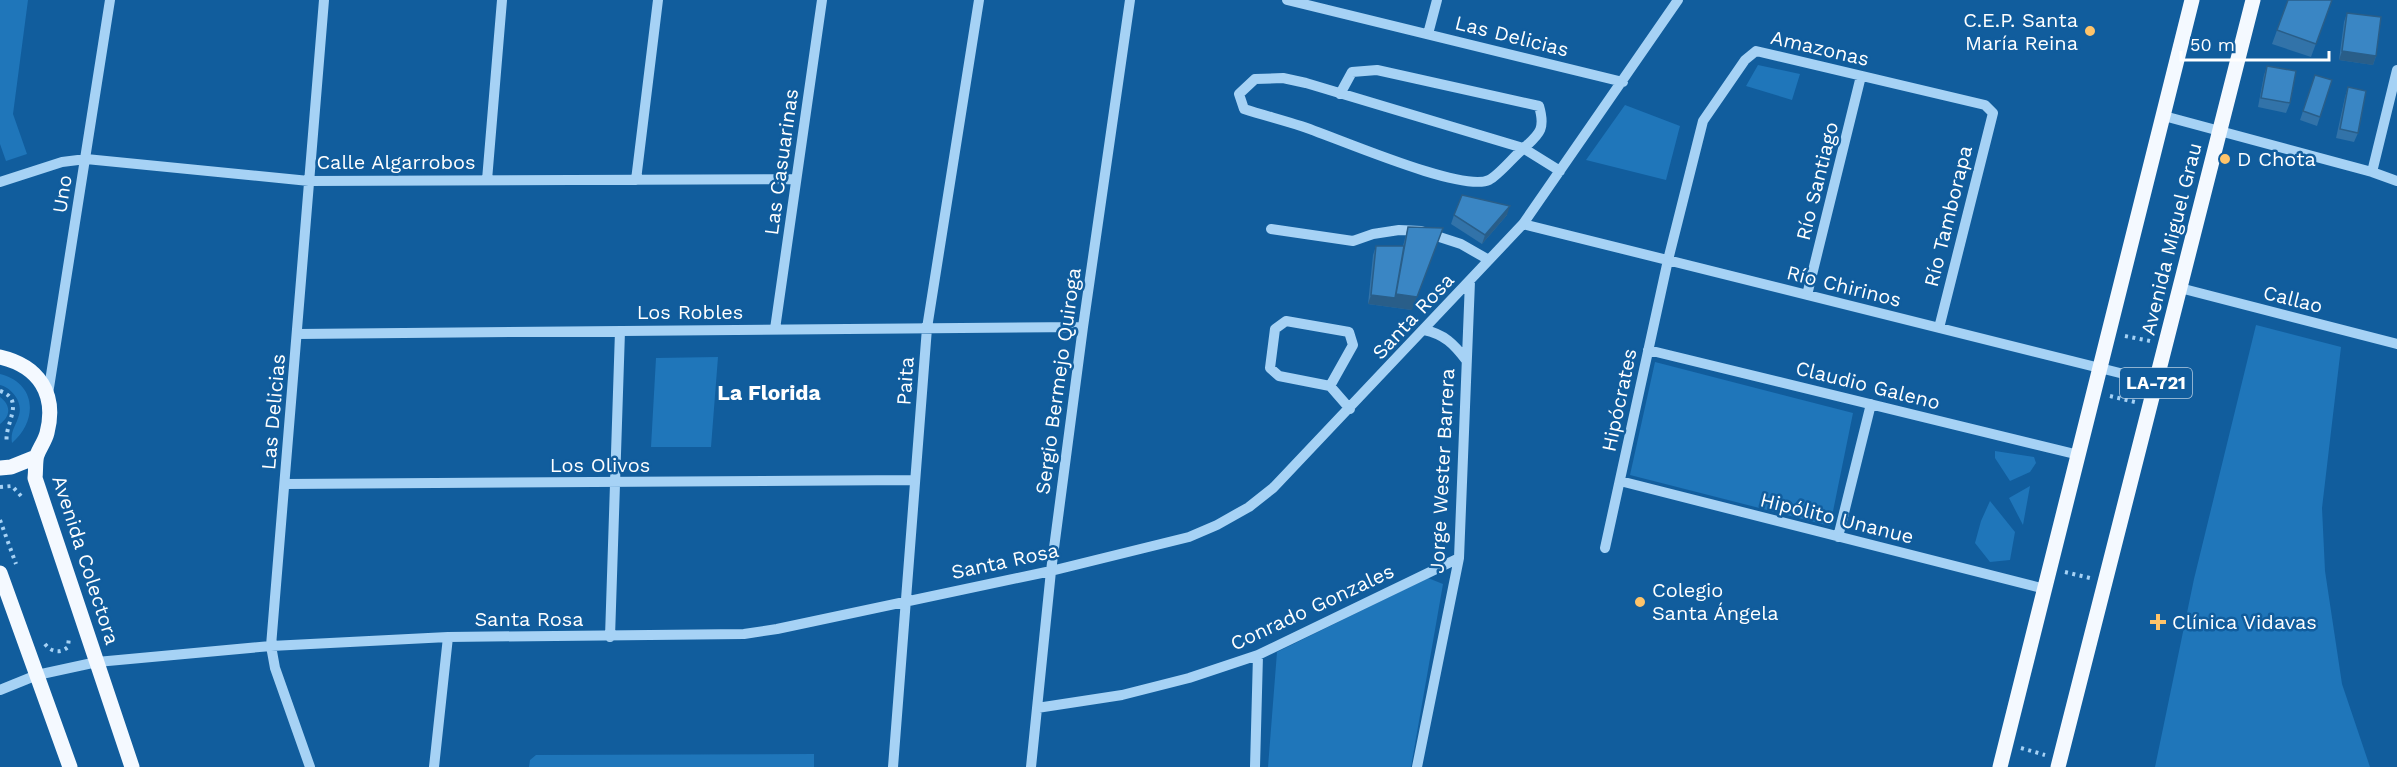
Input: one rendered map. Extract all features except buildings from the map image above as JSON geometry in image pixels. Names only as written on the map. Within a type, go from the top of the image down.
[{"type":"main road","name":"Avenida Miguel Grau","points":[[2000,767],[2192,0]]},
{"type":"main road","name":"Avenida Miguel Grau","points":[[2059,763],[2253,0]]},
{"type":"main road","points":[[0,357],[16,361],[36,374],[48,394]]},
{"type":"main road","name":"Avenida Colectora","points":[[48,394],[51,416],[47,437],[36,457],[36,478],[132,767]]},
{"type":"main road","points":[[0,468],[11,467],[36,457]]},
{"type":"main road","points":[[0,573],[70,767]]},
{"type":"street","name":"Uno","points":[[48,394],[110,0]]},
{"type":"street","name":"Las Delicias","points":[[310,767],[275,668],[272,646],[324,0]]},
{"type":"street","points":[[487,180],[502,0]]},
{"type":"street","points":[[636,180],[658,0]]},
{"type":"street","name":"Las Casuarinas","points":[[775,329],[822,0]]},
{"type":"street","name":"Paita","points":[[892,767],[927,328],[979,0]]},
{"type":"street","name":"Sergio Bermejo Quiroga","points":[[1030,767],[1051,571],[1130,0]]},
{"type":"street","name":"Las Delicias","points":[[1287,0],[1623,82]]},
{"type":"street","points":[[1428,34],[1437,0]]},
{"type":"street","name":"Santa Rosa","points":[[0,690],[37,675],[97,662],[272,646],[448,637],[744,634],[818,621],[906,600],[1051,571],[1189,537],[1249,507],[1273,488],[1523,224],[1678,0]]},
{"type":"street","name":"Amazonas","points":[[1668,260],[1703,121],[1745,60],[1756,51],[1985,105],[1993,113]]},
{"type":"street","points":[[1341,94],[1352,72],[1377,70],[1539,106],[1542,118],[1540,133],[1523,148],[1489,180],[1473,182],[1438,175],[1301,126],[1244,109],[1239,94],[1255,79],[1283,78],[1523,148],[1560,171]]},
{"type":"street","points":[[2372,172],[2397,70]]},
{"type":"street","name":"Río Santiago","points":[[1808,295],[1861,76]]},
{"type":"street","name":"Río Tamborapa","points":[[1939,328],[1993,113]]},
{"type":"street","points":[[2164,116],[2372,172],[2397,181]]},
{"type":"street","name":"Calle Algarrobos","points":[[0,182],[62,162],[86,159],[309,181],[796,179]]},
{"type":"street","name":"Río Chirinos","points":[[1523,224],[2156,382]]},
{"type":"street","points":[[1271,229],[1353,241],[1382,232],[1421,231],[1461,244],[1489,260]]},
{"type":"street","name":"Hipócrates","points":[[1605,548],[1668,260]]},
{"type":"street","name":"Jorge Wester Barrera","points":[[1418,767],[1459,558],[1470,281]]},
{"type":"street","name":"Callao","points":[[2180,288],[2397,344]]},
{"type":"street","points":[[1330,386],[1353,345],[1349,332],[1286,321],[1275,329],[1270,368],[1279,376],[1330,386],[1350,409]]},
{"type":"street","name":"Los Robles","points":[[297,334],[1083,327]]},
{"type":"street","points":[[1424,330],[1438,333],[1454,344],[1466,360]]},
{"type":"street","points":[[610,637],[620,331]]},
{"type":"street","name":"Claudio Galeno","points":[[1648,350],[2079,455]]},
{"type":"street","points":[[1838,537],[1871,404]]},
{"type":"street","name":"Los Olivos","points":[[285,484],[915,480]]},
{"type":"street","name":"Hipólito Unanue","points":[[1620,481],[2045,589]]},
{"type":"street","name":"Conrado Gonzales","points":[[1036,708],[1122,695],[1190,678],[1258,655],[1459,558]]},
{"type":"street","points":[[434,767],[448,637]]},
{"type":"street","points":[[1255,767],[1258,655]]},
{"type":"path","points":[[2110,333],[2165,345]]},
{"type":"path","points":[[0,391],[12,400],[14,406],[13,418],[7,427],[7,443],[0,435]]},
{"type":"path","points":[[2095,392],[2150,406]]},
{"type":"path","points":[[0,487],[7,485],[16,488],[24,506]]},
{"type":"path","points":[[0,520],[19,574]]},
{"type":"path","points":[[2051,568],[2106,582]]},
{"type":"path","points":[[43,640],[48,648],[61,651],[69,643],[68,632]]},
{"type":"path","points":[[2006,744],[2059,763]]},
{"type":"shaded area","points":[[0,0],[28,0],[13,114],[27,154],[6,161],[0,144]]},
{"type":"shaded area","points":[[1758,65],[1800,74],[1792,100],[1746,86]]},
{"type":"shaded area","points":[[1625,105],[1680,126],[1666,180],[1586,160]]},
{"type":"shaded area","points":[[2256,325],[2341,347],[2322,508],[2325,571],[2342,684],[2370,767],[2155,767],[2194,579]]},
{"type":"shaded area","points":[[718,357],[711,447],[651,447],[656,358]]},
{"type":"shaded area","points":[[1655,362],[1853,413],[1830,526],[1630,475]]},
{"type":"shaded area","points":[[0,374],[21,385],[30,404],[26,424],[12,443],[12,435],[20,410],[18,401],[12,392],[0,385]]},
{"type":"shaded area","points":[[0,397],[8,407],[8,414],[0,424]]},
{"type":"shaded area","points":[[1995,451],[2034,457],[2036,463],[2030,472],[2010,481],[1995,458]]},
{"type":"shaded area","points":[[2030,486],[2023,525],[2009,498]]},
{"type":"shaded area","points":[[1990,501],[2015,532],[2010,560],[1990,562],[1975,543]]},
{"type":"shaded area","points":[[1428,578],[1443,584],[1411,767],[1268,767],[1277,652]]},
{"type":"shaded area","points":[[814,754],[814,767],[529,767],[530,760],[536,755]]},
{"type":"place","name":"C.E.P. Santa María Reina","points":[[2090,31]]},
{"type":"place","name":"D Chota","points":[[2225,159]]},
{"type":"place","name":"Colegio Santa Ángela","points":[[1640,602]]},
{"type":"place","name":"Clínica Vidavas","points":[[2158,622]]},
{"type":"district","name":"La Florida","points":[[769,393]]}]
